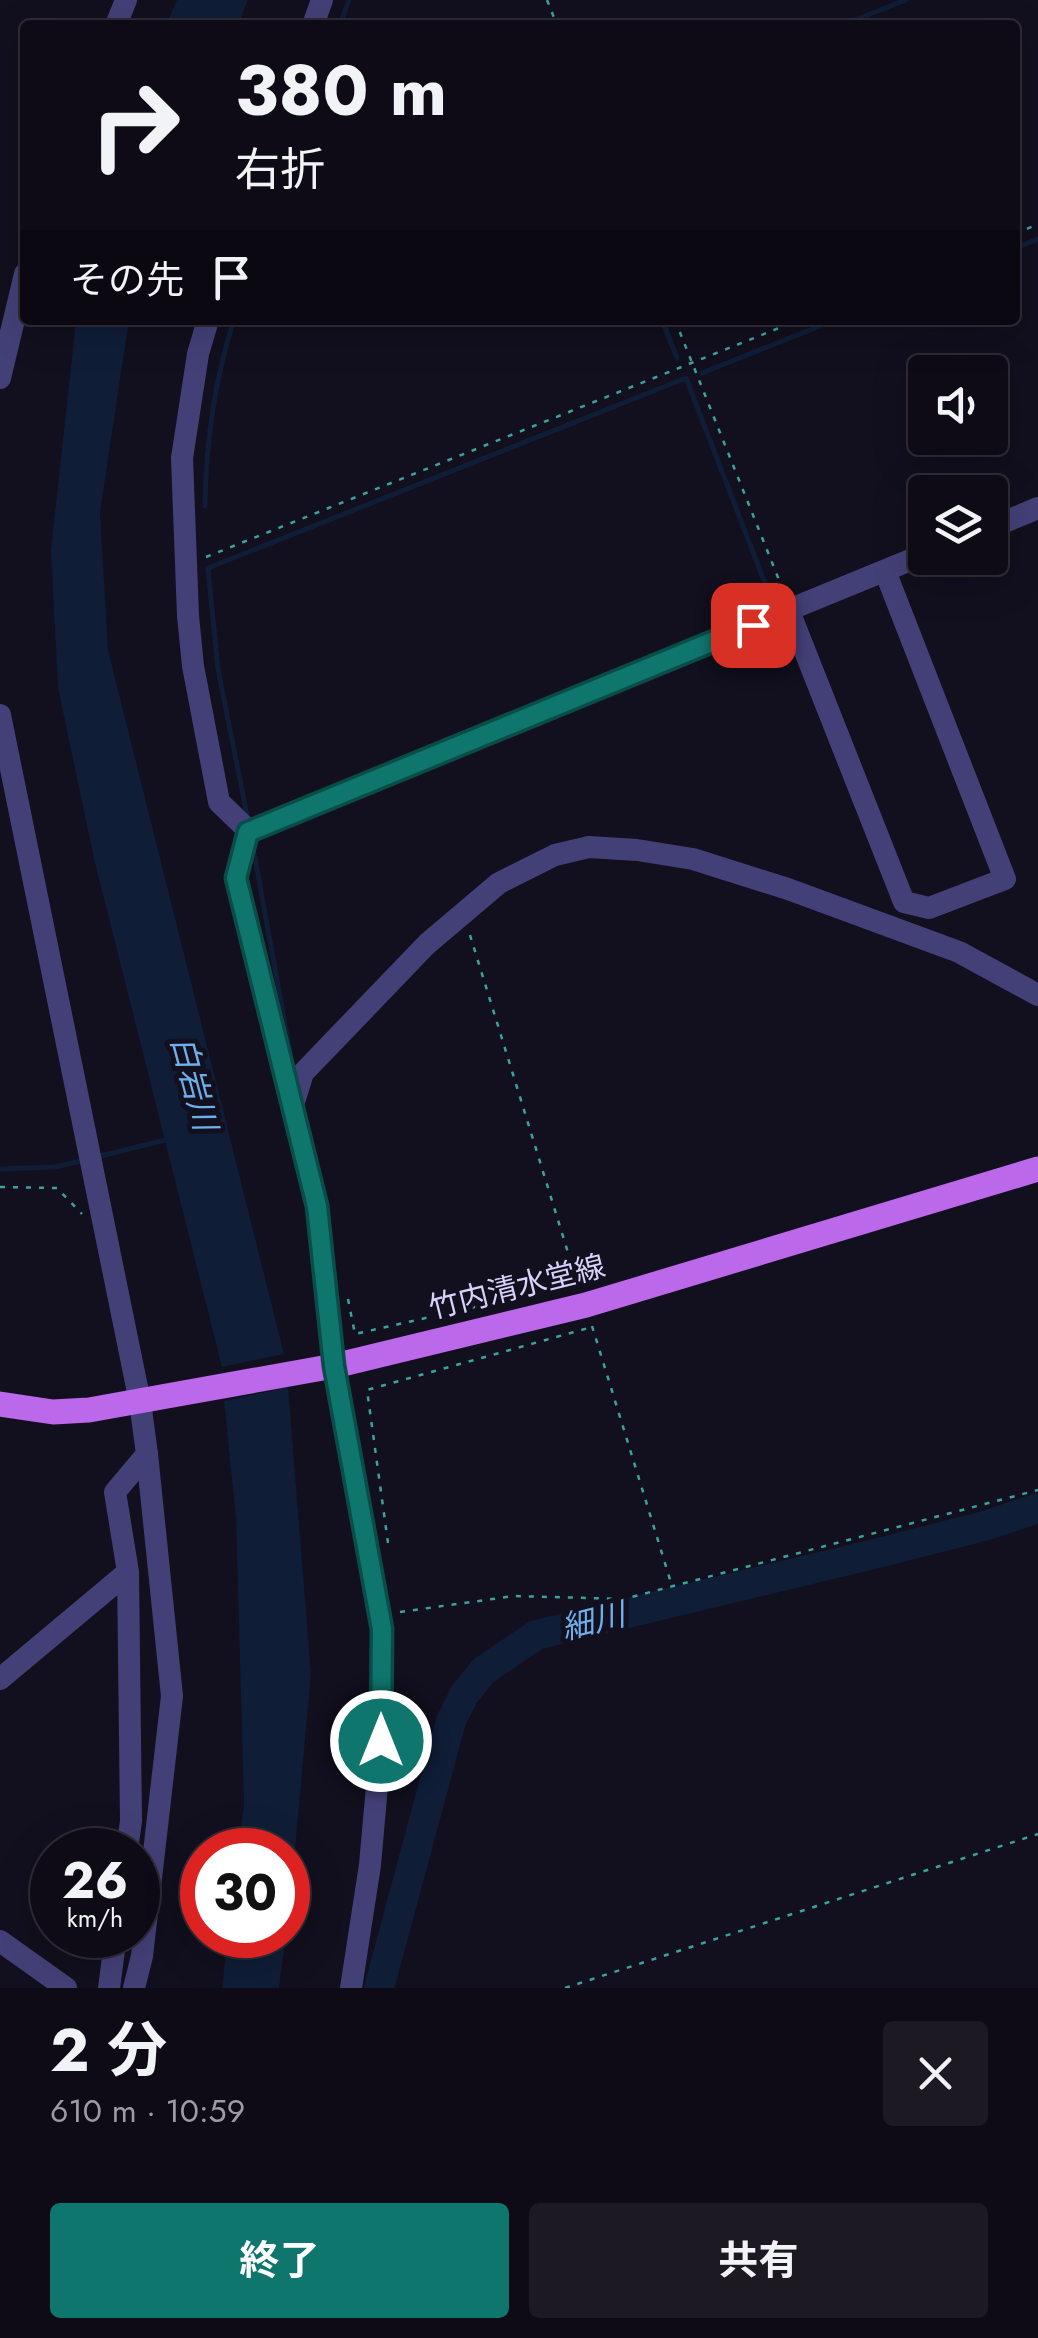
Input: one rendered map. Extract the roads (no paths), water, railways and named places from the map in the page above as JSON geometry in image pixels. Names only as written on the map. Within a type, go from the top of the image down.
[{"type":"main road","name":"竹内清水堂線","points":[[0,1404],[53,1412],[140,1402],[334,1366],[585,1305],[1038,1169]]},
{"type":"street","points":[[0,378],[20,295]]},
{"type":"street","points":[[207,325],[192,385],[182,458],[192,666],[219,802],[248,832]]},
{"type":"street","points":[[1008,520],[1038,508]]},
{"type":"street","points":[[248,832],[908,561]]},
{"type":"street","points":[[789,611],[904,902],[929,908],[1005,879],[886,570]]},
{"type":"street","points":[[0,715],[140,1402],[147,1454],[172,1696],[142,1956],[134,1988]]},
{"type":"street","points":[[248,832],[236,878],[317,1206],[334,1366],[382,1629],[381,1741],[370,1866],[351,1988]]},
{"type":"street","points":[[293,1106],[303,1073],[427,944],[499,883],[554,855],[589,847],[694,858],[959,952],[1038,994]]},
{"type":"street","points":[[130,1828],[128,1572],[115,1492],[147,1454]]},
{"type":"street","points":[[0,1680],[128,1572]]},
{"type":"street","points":[[0,1941],[66,1988]]},
{"type":"street","points":[[109,1988],[113,1958]]},
{"type":"water","points":[[177,0],[248,0],[240,20],[168,20]]},
{"type":"water","name":"白岩川","points":[[75,325],[128,325],[100,512],[108,650],[284,1354],[222,1367],[94,859],[58,688],[51,550]]},
{"type":"water","points":[[288,1387],[311,1674],[297,1828],[241,1828],[244,1803],[236,1518],[224,1401]]},
{"type":"water","points":[[225,1958],[283,1958],[279,1988],[222,1988]]},
{"type":"waterway","points":[[342,20],[349,0]]},
{"type":"waterway","points":[[855,20],[906,0]]},
{"type":"waterway","points":[[1020,246],[1038,239]]},
{"type":"waterway","points":[[205,506],[212,412],[233,325]]},
{"type":"waterway","points":[[664,325],[677,358]]},
{"type":"waterway","points":[[702,373],[822,325]]},
{"type":"waterway","points":[[247,815],[218,669],[208,568],[686,378],[773,604]]},
{"type":"waterway","points":[[253,847],[292,1063]]},
{"type":"waterway","points":[[97,1157],[169,1139]]},
{"type":"waterway","points":[[0,1169],[54,1167],[86,1160]]},
{"type":"waterway","name":"細川","points":[[379,1988],[451,1721],[464,1695],[483,1671],[536,1635],[874,1554],[1038,1508]]}]
